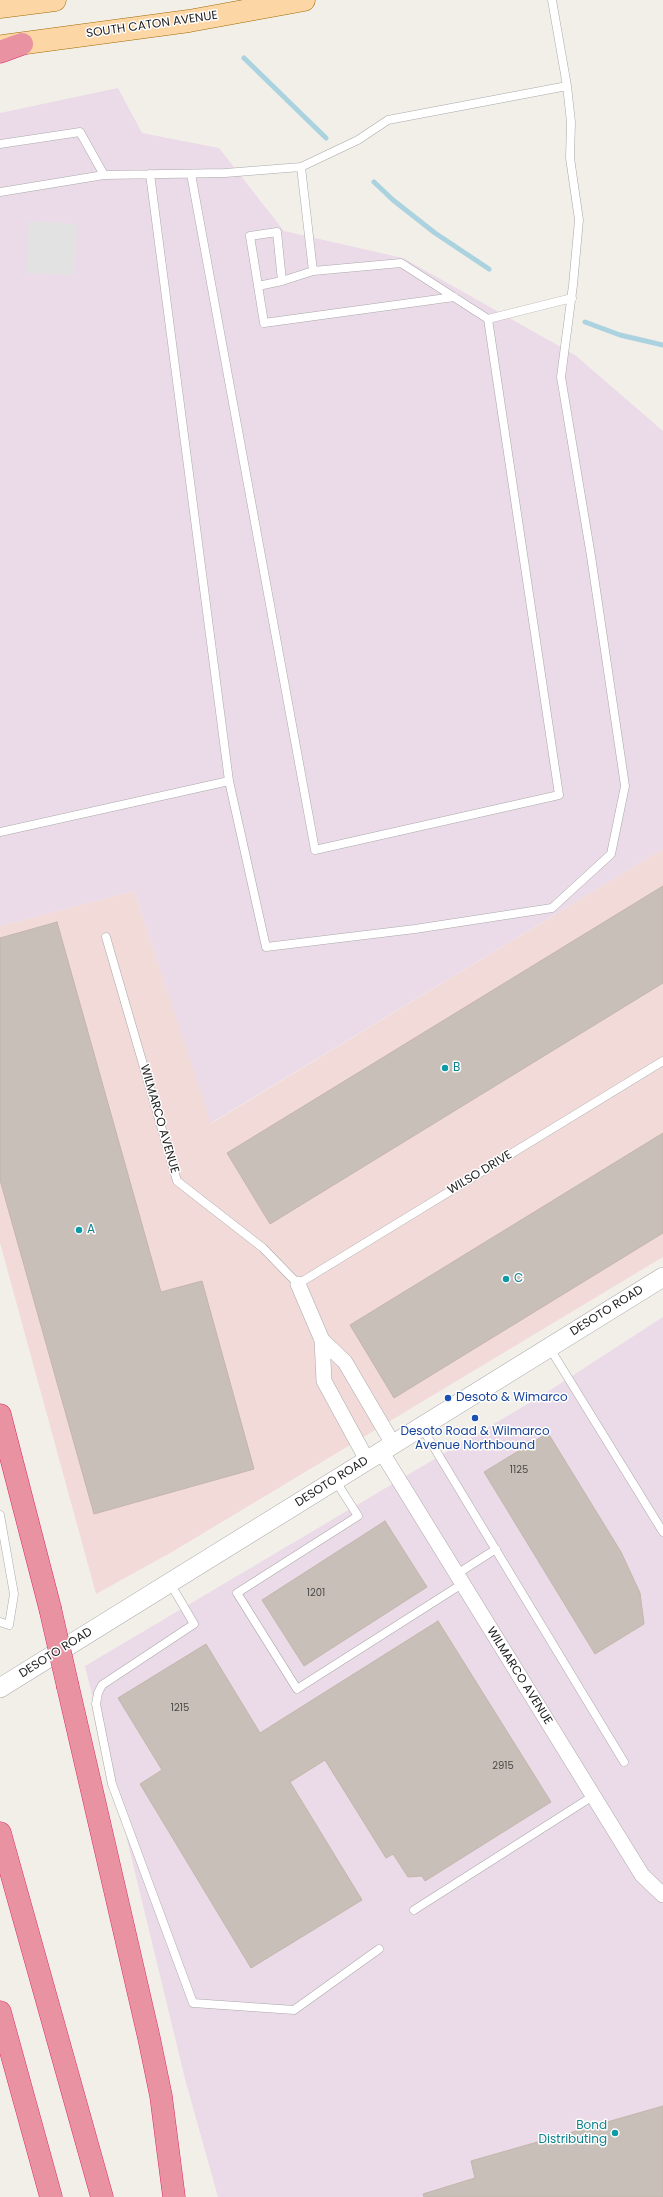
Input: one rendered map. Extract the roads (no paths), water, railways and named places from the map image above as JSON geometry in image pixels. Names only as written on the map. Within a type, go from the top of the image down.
[{"type":"highway","points":[[0,52],[22,44]]},
{"type":"highway","points":[[0,1416],[50,1608],[149,2038],[161,2096],[174,2197]]},
{"type":"highway","points":[[0,1833],[102,2197]]},
{"type":"highway","points":[[0,2012],[51,2197]]},
{"type":"main road","points":[[0,7],[55,0]]},
{"type":"main road","name":"SOUTH CATON AVENUE","points":[[0,46],[189,21],[304,0]]},
{"type":"street","name":"DESOTO ROAD","points":[[0,1688],[663,1277]]},
{"type":"street","name":"WILMARCO AVENUE","points":[[298,1284],[322,1340],[324,1381],[380,1452],[642,1875],[663,1895]]},
{"type":"street","name":"WILMARCO AVENUE","points":[[322,1340],[345,1362],[380,1452]]},
{"type":"lane","points":[[150,174],[229,781],[266,947],[415,929],[552,908],[611,854],[625,786],[591,556],[561,377],[572,298],[579,220],[570,158],[571,122],[567,86],[552,0]]},
{"type":"lane","points":[[0,192],[104,175],[224,173],[301,167],[358,140],[388,120],[567,86]]},
{"type":"lane","points":[[0,144],[80,132],[104,175]]},
{"type":"lane","points":[[301,167],[314,271]]},
{"type":"lane","points":[[191,174],[315,850],[559,795],[488,319]]},
{"type":"lane","points":[[282,281],[277,232],[250,236],[264,323],[454,297]]},
{"type":"lane","points":[[258,286],[282,281],[314,271],[401,263],[488,319],[572,298]]},
{"type":"lane","points":[[0,832],[229,781]]},
{"type":"lane","name":"WILMARCO AVENUE","points":[[106,937],[177,1182],[263,1248],[298,1284]]},
{"type":"lane","name":"WILSO DRIVE","points":[[298,1284],[663,1061]]},
{"type":"lane","points":[[549,1347],[663,1532]]},
{"type":"lane","points":[[421,1426],[624,1762]]},
{"type":"lane","points":[[335,1480],[358,1516],[237,1593],[297,1689],[459,1579],[496,1549]]},
{"type":"lane","points":[[0,1515],[14,1594],[9,1625],[0,1622]]},
{"type":"lane","points":[[170,1583],[194,1624],[102,1684],[98,1693],[96,1704],[112,1784],[193,2002],[294,2010],[379,1949]]},
{"type":"lane","points":[[414,1910],[593,1796]]},
{"type":"waterway","points":[[244,58],[326,138]]},
{"type":"waterway","points":[[374,182],[393,200],[435,233],[489,269]]},
{"type":"waterway","points":[[585,322],[620,335],[663,345]]},
{"type":"place","name":"B","points":[[445,1068]]},
{"type":"place","name":"A","points":[[79,1230]]},
{"type":"place","name":"C","points":[[506,1279]]},
{"type":"place","name":"Desoto & Wimarco","points":[[448,1398]]},
{"type":"place","name":"Desoto Road & Wilmarco Avenue Northbound","points":[[475,1418]]},
{"type":"place","name":"Bond Distributing","points":[[615,2133]]}]
